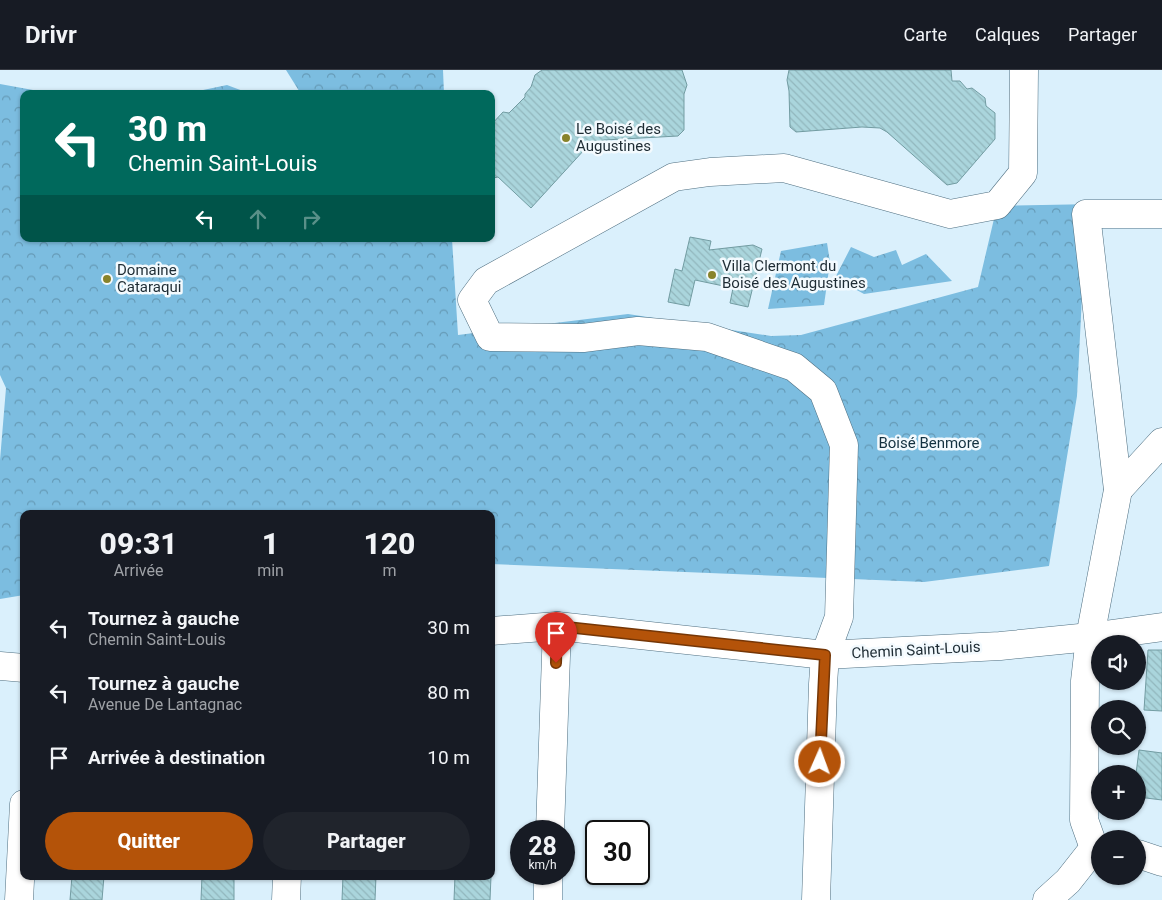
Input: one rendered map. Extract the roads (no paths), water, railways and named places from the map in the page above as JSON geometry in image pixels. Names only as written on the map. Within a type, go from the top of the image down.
[{"type":"street","points":[[816,900],[825,655],[839,617],[844,445],[823,391],[794,367],[707,337],[638,330],[582,338],[490,337],[472,300],[486,280],[674,177],[710,172],[784,168],[950,214],[997,205],[1023,173],[1024,70]]},
{"type":"street","points":[[1091,835],[1084,820],[1085,681],[1090,637],[1118,490],[1086,214],[1162,214]]},
{"type":"street","points":[[1118,490],[1162,442]]},
{"type":"street","points":[[550,820],[557,626]]},
{"type":"street","name":"Chemin Saint-Louis","points":[[495,631],[557,626],[825,655],[1000,646],[1090,637],[1162,627]]},
{"type":"street","points":[[0,666],[20,668]]},
{"type":"street","points":[[1048,900],[1091,855]]},
{"type":"street","points":[[1146,857],[1162,862]]},
{"type":"street","points":[[19,900],[20,880]]},
{"type":"street","points":[[286,900],[287,880]]},
{"type":"street","points":[[548,885],[548,900]]},
{"type":"place","name":"Le Boisé des Augustines","points":[[566,138]]},
{"type":"place","name":"Villa Clermont du Boisé des Augustines","points":[[712,275]]},
{"type":"place","name":"Domaine Cataraqui","points":[[107,279]]},
{"type":"park label","name":"Boisé Benmore","points":[[929,443]]}]
